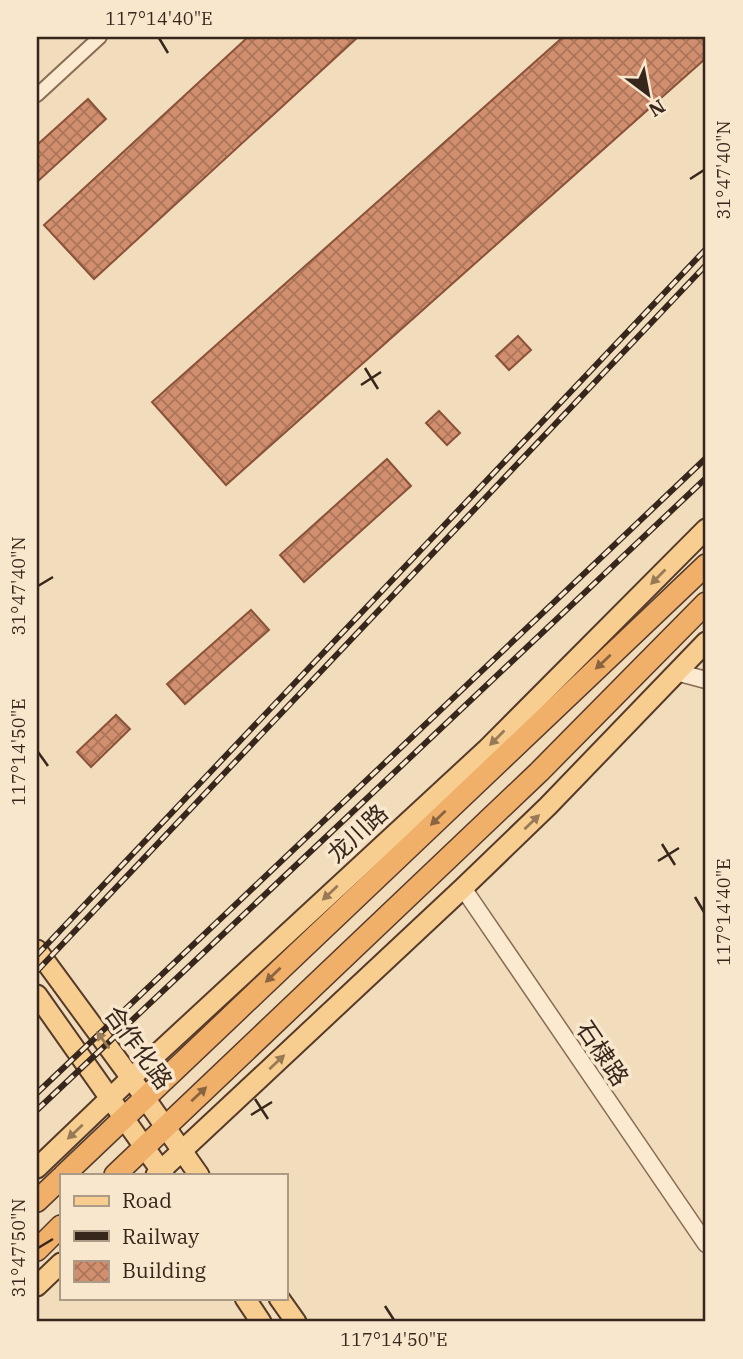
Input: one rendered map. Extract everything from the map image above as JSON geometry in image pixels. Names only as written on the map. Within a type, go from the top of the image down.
[{"type":"highway","name":"龙川路","points":[[66,1174],[706,565]]},
{"type":"highway","points":[[116,1174],[539,772],[706,603]]},
{"type":"highway","name":"龙川路","points":[[37,1201],[60,1180]]},
{"type":"highway","points":[[37,1250],[60,1227]]},
{"type":"main road","name":"龙川路","points":[[37,1168],[131,1077],[487,748],[706,529]]},
{"type":"main road","points":[[37,995],[145,1147],[160,1174],[548,806],[706,642]]},
{"type":"main road","name":"合作化路","points":[[37,950],[198,1174]]},
{"type":"main road","points":[[37,1286],[60,1264]]},
{"type":"main road","points":[[246,1300],[261,1322]]},
{"type":"main road","points":[[280,1300],[296,1322]]},
{"type":"street","points":[[37,95],[100,37]]},
{"type":"street","points":[[676,672],[706,680]]},
{"type":"street","name":"石棣路","points":[[466,885],[706,1225]]},
{"type":"street","name":"石棣路","points":[[466,885],[706,1244]]},
{"type":"building","points":[[248,37],[358,37],[94,279],[44,225]]},
{"type":"building","points":[[563,37],[706,37],[706,58],[226,485],[152,402]]},
{"type":"building","points":[[88,99],[106,119],[37,182],[37,145]]},
{"type":"building","points":[[518,336],[531,350],[509,370],[496,356]]},
{"type":"building","points":[[439,411],[460,433],[447,445],[426,423]]},
{"type":"building","points":[[387,459],[411,486],[304,582],[280,555]]},
{"type":"building","points":[[251,610],[269,630],[185,704],[167,684]]},
{"type":"building","points":[[116,715],[130,729],[91,767],[77,752]]},
{"type":"railway","points":[[37,955],[706,249]]},
{"type":"railway","points":[[37,971],[706,265]]},
{"type":"railway","points":[[37,1093],[706,458]]},
{"type":"railway","points":[[37,1110],[706,478]]}]
